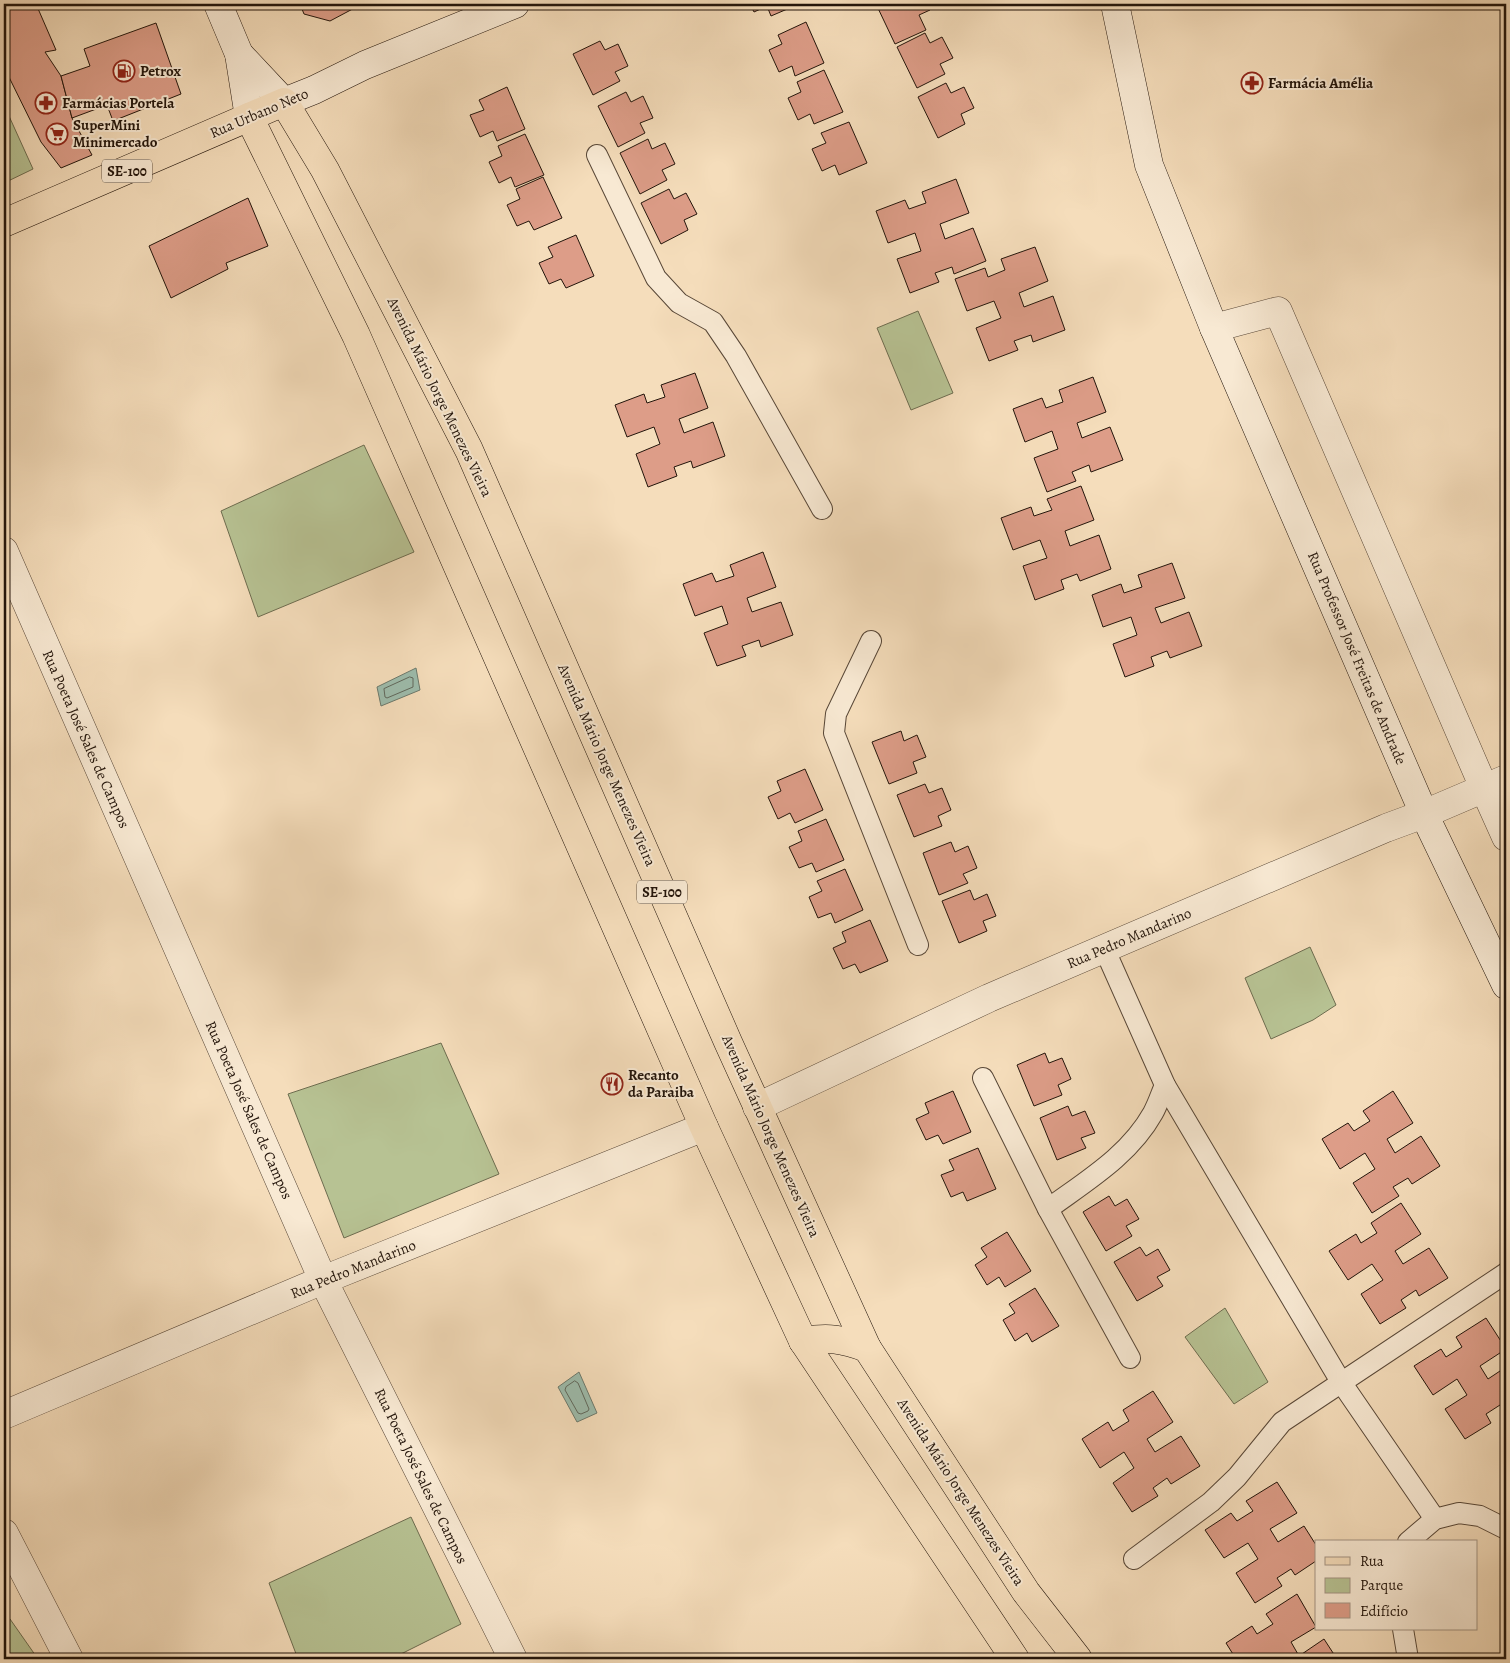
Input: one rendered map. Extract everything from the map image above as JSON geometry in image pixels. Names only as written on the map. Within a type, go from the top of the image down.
[{"type":"main road","name":"Rua Urbano Neto","points":[[4,223],[284,102]]},
{"type":"main road","name":"Avenida Mário Jorge Menezes Vieira","points":[[284,102],[325,170],[470,450],[757,1107],[867,1348],[1026,1592],[1078,1659]]},
{"type":"main road","name":"Avenida Mário Jorge Menezes Vieira","points":[[249,117],[356,335],[704,1127],[803,1341],[1015,1659]]},
{"type":"main road","points":[[803,1341],[823,1338],[845,1340],[867,1348]]},
{"type":"street","name":"Avenida Mário Jorge Menezes Vieira","points":[[218,4],[239,54],[249,117]]},
{"type":"street","name":"Rua Urbano Neto","points":[[284,102],[314,90],[365,65],[515,4]]},
{"type":"street","name":"Rua Professor José Freitas de Andrade","points":[[1115,4],[1149,165],[1214,328],[1424,814],[1506,986]]},
{"type":"street","name":"Avenida Mário Jorge Menezes Vieira","points":[[239,54],[284,102]]},
{"type":"street","points":[[1214,328],[1278,311],[1495,783],[1506,837]]},
{"type":"street","name":"Rua Poeta José Sales de Campos","points":[[4,551],[323,1280],[513,1659]]},
{"type":"street","name":"Rua Pedro Mandarino","points":[[757,1107],[989,998],[1495,783]]},
{"type":"street","name":"Rua Pedro Mandarino","points":[[4,1415],[323,1280],[704,1127]]},
{"type":"street","points":[[4,1533],[70,1659]]},
{"type":"lane","points":[[597,155],[656,278],[679,303],[713,322],[736,356],[822,509]]},
{"type":"lane","points":[[871,641],[836,714],[834,733],[918,944]]},
{"type":"lane","points":[[1104,948],[1165,1085],[1340,1382],[1435,1519]]},
{"type":"lane","points":[[983,1078],[1048,1209],[1130,1358]]},
{"type":"lane","points":[[1048,1209],[1111,1164],[1138,1134],[1153,1113],[1165,1085]]},
{"type":"lane","points":[[1134,1559],[1211,1502],[1237,1477],[1282,1422],[1506,1273]]},
{"type":"lane","points":[[1410,1540],[1435,1519],[1459,1513],[1480,1516],[1506,1529]]},
{"type":"lane","points":[[1403,1630],[1408,1659]]},
{"type":"green space","points":[[4,105],[33,169],[4,183]]},
{"type":"green space","points":[[918,311],[953,393],[911,410],[877,328]]},
{"type":"green space","points":[[364,445],[414,552],[258,617],[221,511]]},
{"type":"green space","points":[[1310,947],[1336,1005],[1313,1020],[1271,1039],[1245,978]]},
{"type":"green space","points":[[441,1043],[499,1174],[344,1238],[288,1094]]},
{"type":"green space","points":[[1225,1308],[1268,1382],[1234,1404],[1185,1337]]},
{"type":"green space","points":[[411,1517],[461,1624],[391,1659],[298,1659],[269,1583]]},
{"type":"green space","points":[[10,1619],[38,1659],[4,1659],[4,1621]]},
{"type":"water","points":[[416,668],[420,690],[381,706],[377,687]]},
{"type":"water","points":[[579,1372],[597,1413],[577,1422],[558,1387]]},
{"type":"building","points":[[4,4],[36,4],[56,50],[45,52],[61,76],[72,118],[92,155],[61,168],[41,142],[4,67]]},
{"type":"building","points":[[300,4],[362,4],[330,21],[304,14]]},
{"type":"building","points":[[750,4],[799,4],[771,16],[767,6],[754,12]]},
{"type":"building","points":[[876,4],[927,4],[930,10],[919,15],[926,30],[895,44]]},
{"type":"building","points":[[806,22],[824,63],[795,76],[792,66],[779,72],[769,50],[782,44],[778,35]]},
{"type":"building","name":"Petrox","points":[[156,23],[181,94],[113,121],[107,105],[72,118],[61,76],[90,66],[84,49]]},
{"type":"building","points":[[925,33],[930,43],[942,37],[953,58],[940,64],[945,74],[917,88],[897,47]]},
{"type":"building","points":[[600,41],[605,50],[618,44],[628,66],[615,72],[620,81],[593,95],[573,54]]},
{"type":"building","points":[[824,70],[843,112],[814,124],[810,114],[798,120],[788,98],[801,92],[797,82]]},
{"type":"building","points":[[946,83],[951,93],[964,87],[974,108],[961,114],[965,124],[938,138],[918,97]]},
{"type":"building","points":[[507,87],[525,129],[497,141],[493,131],[480,137],[470,115],[484,110],[479,100]]},
{"type":"building","points":[[626,92],[631,102],[643,96],[653,118],[640,123],[645,133],[618,147],[598,106]]},
{"type":"building","points":[[849,122],[867,163],[839,175],[835,165],[822,171],[812,149],[826,143],[821,133]]},
{"type":"building","points":[[525,134],[544,175],[515,187],[511,177],[499,183],[489,162],[502,156],[498,146]]},
{"type":"building","points":[[648,139],[652,149],[665,143],[675,164],[662,170],[667,180],[640,194],[620,153]]},
{"type":"building","points":[[543,177],[562,218],[534,230],[529,221],[517,226],[507,205],[520,199],[516,189]]},
{"type":"building","points":[[956,179],[969,213],[940,224],[945,239],[973,228],[986,261],[954,274],[952,267],[935,273],[939,282],[910,293],[897,259],[921,251],[915,233],[888,243],[876,211],[905,200],[909,209],[926,203],[922,192]]},
{"type":"building","points":[[669,189],[674,199],[686,193],[697,214],[684,220],[688,230],[661,244],[641,203]]},
{"type":"building","points":[[248,198],[268,246],[226,263],[228,269],[171,298],[149,246]]},
{"type":"building","points":[[576,235],[594,276],[566,288],[561,279],[549,284],[539,263],[553,257],[548,247]]},
{"type":"building","points":[[1035,247],[1048,281],[1019,293],[1024,307],[1053,296],[1065,330],[1033,342],[1031,335],[1014,341],[1018,350],[989,361],[976,328],[1001,318],[994,301],[967,311],[955,279],[985,268],[988,277],[1005,270],[1001,259]]},
{"type":"building","points":[[695,373],[708,408],[679,419],[684,433],[713,422],[725,456],[693,468],[691,461],[674,467],[677,476],[648,487],[636,454],[660,444],[654,427],[627,437],[615,405],[644,394],[647,403],[665,397],[661,385]]},
{"type":"building","points":[[1093,377],[1106,412],[1077,423],[1082,438],[1110,427],[1123,460],[1091,472],[1089,465],[1072,472],[1076,481],[1047,492],[1034,458],[1058,449],[1052,431],[1025,442],[1013,409],[1042,398],[1046,408],[1063,402],[1059,390]]},
{"type":"building","points":[[1081,486],[1094,520],[1065,531],[1070,546],[1099,535],[1111,569],[1080,581],[1077,574],[1061,580],[1064,589],[1035,600],[1023,566],[1047,558],[1040,540],[1013,550],[1001,518],[1031,507],[1034,516],[1052,510],[1047,499]]},
{"type":"building","points":[[763,552],[776,587],[747,598],[752,612],[781,602],[793,635],[761,647],[759,640],[742,646],[746,656],[717,666],[704,633],[728,624],[722,606],[695,616],[683,584],[712,573],[716,582],[734,576],[730,565]]},
{"type":"building","points":[[1172,563],[1185,598],[1155,608],[1161,623],[1189,612],[1202,646],[1170,658],[1167,651],[1151,657],[1154,666],[1125,677],[1113,644],[1137,635],[1131,617],[1103,627],[1092,595],[1121,584],[1124,593],[1142,587],[1138,575]]},
{"type":"building","points":[[901,731],[904,741],[917,735],[926,757],[913,762],[917,773],[889,784],[872,742]]},
{"type":"building","points":[[805,769],[823,810],[795,823],[790,813],[778,819],[768,797],[781,791],[777,781]]},
{"type":"building","points":[[925,784],[929,793],[942,788],[951,810],[938,816],[942,826],[914,837],[897,795]]},
{"type":"building","points":[[826,819],[844,860],[816,872],[812,863],[799,868],[789,847],[802,841],[798,831]]},
{"type":"building","points":[[951,842],[955,852],[968,846],[977,868],[963,874],[968,883],[939,895],[923,853]]},
{"type":"building","points":[[845,869],[863,910],[835,923],[831,913],[818,918],[809,897],[822,891],[817,881]]},
{"type":"building","points":[[970,890],[974,900],[987,894],[996,916],[983,921],[987,931],[959,943],[942,901]]},
{"type":"building","points":[[870,920],[888,961],[860,973],[855,964],[843,969],[833,948],[846,942],[842,932]]},
{"type":"building","points":[[1045,1053],[1049,1063],[1062,1058],[1071,1079],[1058,1085],[1062,1095],[1034,1106],[1017,1065]]},
{"type":"building","points":[[953,1091],[971,1132],[943,1144],[938,1135],[926,1140],[916,1119],[929,1113],[925,1103]]},
{"type":"building","points":[[1393,1091],[1413,1123],[1387,1139],[1395,1153],[1421,1136],[1440,1166],[1412,1184],[1408,1178],[1393,1187],[1399,1196],[1372,1213],[1353,1183],[1375,1169],[1365,1153],[1340,1169],[1322,1139],[1348,1123],[1354,1131],[1370,1121],[1363,1111]]},
{"type":"building","points":[[1068,1106],[1072,1116],[1085,1111],[1095,1133],[1081,1138],[1086,1148],[1057,1160],[1040,1118]]},
{"type":"building","points":[[978,1148],[996,1189],[967,1201],[963,1192],[951,1197],[941,1175],[954,1170],[949,1160]]},
{"type":"building","points":[[1109,1196],[1115,1206],[1127,1199],[1139,1219],[1126,1226],[1132,1236],[1106,1251],[1083,1212]]},
{"type":"building","points":[[1401,1203],[1421,1234],[1395,1251],[1403,1264],[1429,1248],[1448,1278],[1419,1296],[1416,1290],[1401,1300],[1406,1308],[1380,1324],[1361,1294],[1383,1280],[1372,1264],[1348,1280],[1329,1251],[1356,1234],[1361,1243],[1377,1233],[1371,1223]]},
{"type":"building","points":[[1007,1232],[1031,1271],[1005,1287],[999,1277],[987,1285],[975,1265],[987,1257],[981,1248]]},
{"type":"building","points":[[1140,1247],[1146,1256],[1158,1249],[1170,1270],[1157,1277],[1163,1286],[1137,1301],[1114,1262]]},
{"type":"building","points":[[1035,1288],[1059,1326],[1032,1342],[1027,1333],[1015,1341],[1003,1320],[1015,1313],[1009,1304]]},
{"type":"building","points":[[1486,1318],[1506,1349],[1480,1366],[1488,1379],[1506,1367],[1506,1410],[1504,1411],[1500,1405],[1486,1414],[1491,1423],[1465,1439],[1445,1409],[1467,1395],[1457,1379],[1433,1395],[1414,1366],[1441,1349],[1446,1357],[1462,1347],[1456,1337]]},
{"type":"building","points":[[1153,1391],[1173,1422],[1147,1439],[1155,1452],[1181,1436],[1200,1466],[1171,1484],[1167,1478],[1153,1488],[1158,1496],[1132,1512],[1113,1483],[1134,1468],[1124,1452],[1100,1468],[1082,1439],[1108,1422],[1113,1431],[1129,1421],[1123,1410]]},
{"type":"building","points":[[1277,1482],[1297,1513],[1270,1529],[1278,1542],[1304,1526],[1315,1543],[1315,1562],[1295,1575],[1291,1569],[1277,1578],[1282,1586],[1255,1603],[1236,1573],[1258,1559],[1248,1543],[1224,1558],[1205,1530],[1231,1513],[1237,1521],[1253,1511],[1246,1501]]},
{"type":"building","points":[[1297,1594],[1315,1625],[1315,1628],[1291,1642],[1299,1656],[1324,1639],[1337,1659],[1270,1659],[1268,1656],[1263,1659],[1236,1659],[1226,1643],[1252,1626],[1257,1634],[1273,1624],[1266,1614]]},
{"type":"place","name":"Petrox","points":[[124,71]]},
{"type":"place","name":"Farmácia Amélia","points":[[1252,83]]},
{"type":"place","name":"Farmácias Portela","points":[[46,103]]},
{"type":"place","name":"SuperMini Minimercado","points":[[57,134]]},
{"type":"place","name":"Recanto da Paraiba","points":[[612,1084]]}]
